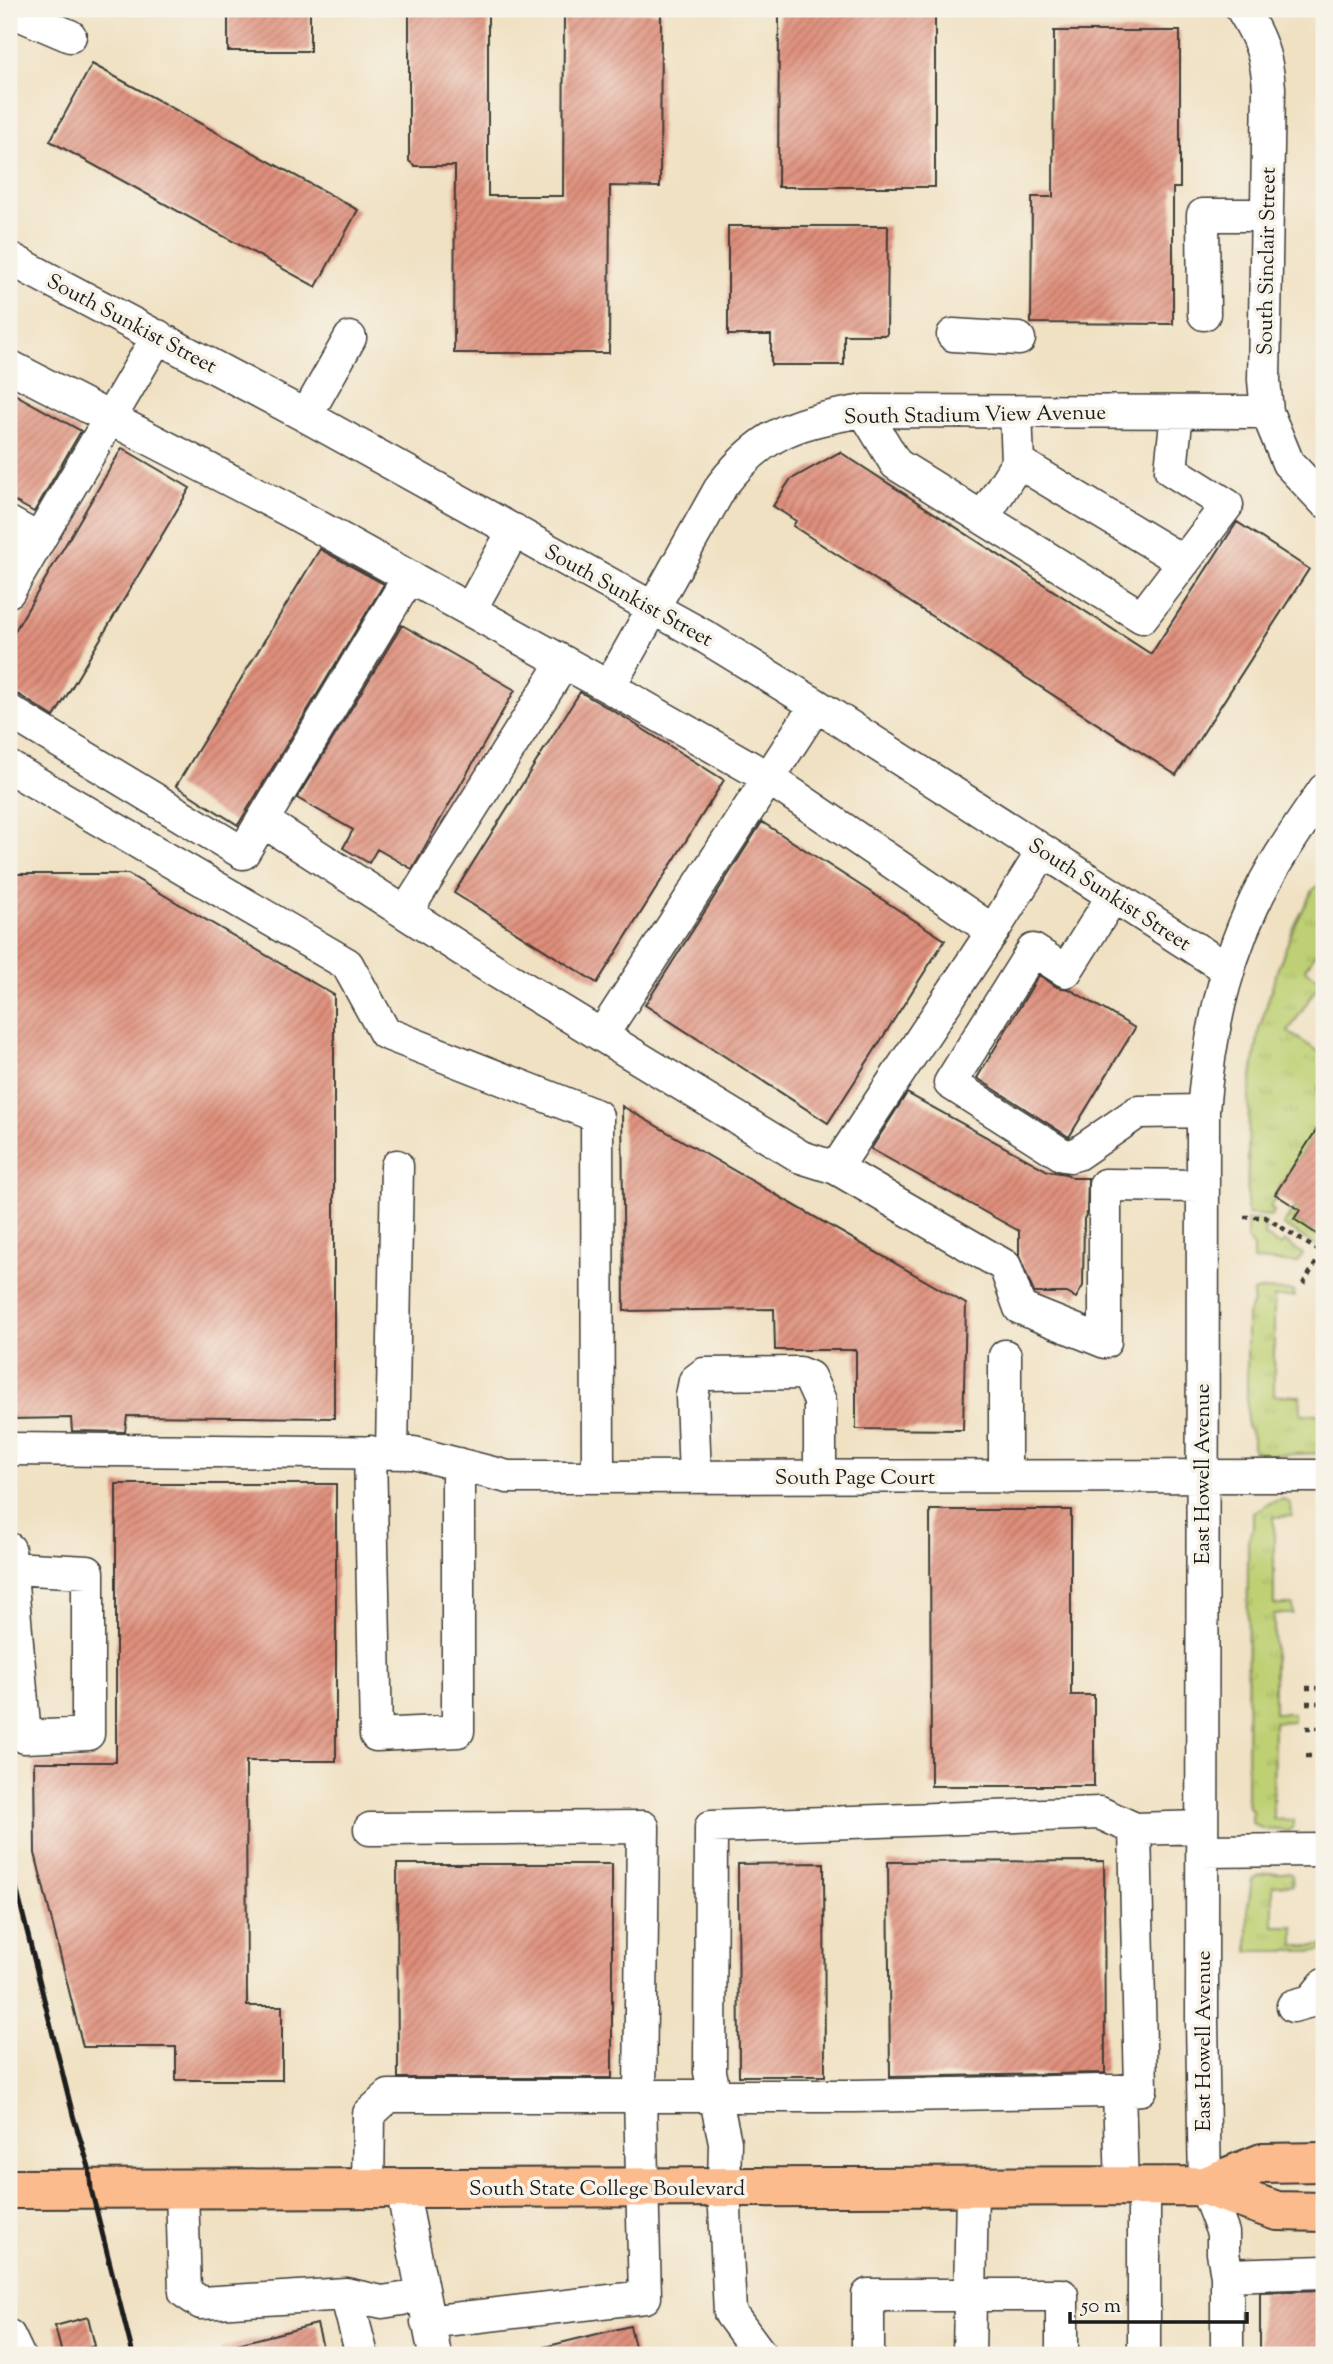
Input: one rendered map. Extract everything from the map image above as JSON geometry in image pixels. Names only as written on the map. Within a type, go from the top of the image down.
[{"type":"main road","name":"South State College Boulevard","points":[[1205,2186],[1262,2163],[1324,2162]]},
{"type":"main road","name":"South State College Boulevard","points":[[9,2189],[1205,2186],[1276,2211],[1324,2212]]},
{"type":"street","name":"South Sinclair Street","points":[[1242,9],[1259,36],[1268,68],[1264,380],[1267,412],[1288,463],[1324,501]]},
{"type":"street","points":[[9,10],[70,36]]},
{"type":"street","points":[[1204,314],[1203,215],[1267,215]]},
{"type":"street","name":"South Sunkist Street","points":[[9,258],[306,416],[713,642],[816,705],[1227,969]]},
{"type":"street","points":[[953,335],[1019,339]]},
{"type":"street","points":[[9,591],[158,336]]},
{"type":"street","points":[[306,416],[351,338]]},
{"type":"street","points":[[9,366],[286,509],[609,687],[767,778],[993,931]]},
{"type":"street","points":[[863,411],[896,464],[1142,617],[1227,505],[1171,470],[1177,412]]},
{"type":"street","name":"South Stadium View Avenue","points":[[609,687],[698,523],[722,485],[757,447],[783,431],[812,420],[863,411],[1267,412]]},
{"type":"street","points":[[983,518],[1018,462],[1016,412]]},
{"type":"street","points":[[1018,462],[1184,562]]},
{"type":"street","points":[[9,523],[39,540]]},
{"type":"street","points":[[470,610],[514,530]]},
{"type":"street","points":[[9,711],[243,853],[409,577]]},
{"type":"street","points":[[406,912],[564,662]]},
{"type":"street","points":[[602,1035],[816,705]]},
{"type":"street","points":[[9,767],[347,964],[385,1033],[597,1116],[598,1478]]},
{"type":"street","name":"East Howell Avenue","points":[[1205,2186],[1202,1839],[1203,1111],[1211,1037],[1227,969],[1253,905],[1271,870],[1324,790]]},
{"type":"street","points":[[263,821],[494,970],[801,1157],[836,1168],[1006,1266],[1020,1308],[1105,1342],[1105,1185],[1202,1186]]},
{"type":"street","points":[[836,1168],[1043,851]]},
{"type":"street","points":[[1113,896],[1066,971],[1033,950],[950,1083],[1063,1155],[1070,1156],[1077,1154],[1138,1112],[1203,1111]]},
{"type":"street","points":[[397,1166],[381,1452],[376,1735],[458,1731],[458,1464]]},
{"type":"street","points":[[1005,1356],[1005,1477]]},
{"type":"street","points":[[695,1477],[692,1396],[695,1381],[704,1374],[799,1373],[809,1377],[820,1401],[820,1477]]},
{"type":"street","name":"South Page Court","points":[[9,1449],[414,1453],[508,1478],[1324,1476]]},
{"type":"street","points":[[10,1559],[88,1572],[88,1734],[24,1737],[10,1559]]},
{"type":"street","points":[[761,2355],[730,2313],[724,2188],[725,2142],[710,2072],[710,1826],[1100,1813],[1135,1829],[1202,1839],[1324,1850]]},
{"type":"street","points":[[182,2189],[185,2292],[201,2303],[346,2294],[425,2309],[645,2297],[640,2096],[643,1827],[370,1829]]},
{"type":"street","points":[[435,2355],[425,2309],[385,2188],[369,2114],[389,2096],[856,2096],[1141,2089],[1135,1829]]},
{"type":"street","points":[[1293,2006],[1311,2001],[1324,1985]]},
{"type":"street","points":[[1119,2091],[1133,2187],[1144,2355]]},
{"type":"street","points":[[1205,2186],[1223,2233],[1227,2275],[1227,2355]]},
{"type":"street","points":[[969,2355],[972,2188]]},
{"type":"street","points":[[1227,2275],[1324,2272]]},
{"type":"street","points":[[346,2294],[362,2355]]},
{"type":"street","points":[[868,2355],[868,2295],[1062,2295],[1062,2355]]},
{"type":"street","points":[[9,2336],[19,2355]]},
{"type":"path","points":[[1244,1217],[1265,1217],[1323,1254],[1303,1284]]},
{"type":"path","points":[[1306,1688],[1324,1688]]},
{"type":"path","points":[[1306,1703],[1324,1703]]},
{"type":"path","points":[[1306,1728],[1324,1728]]},
{"type":"path","points":[[1306,1756],[1324,1756]]},
{"type":"green space","points":[[1324,881],[1324,940],[1305,969],[1318,978],[1319,984],[1288,1032],[1324,1055],[1324,1078],[1317,1089],[1324,1095],[1324,1118],[1275,1194],[1277,1196],[1270,1207],[1274,1211],[1271,1216],[1247,1214],[1249,1097],[1259,1030],[1293,929],[1313,890]]},
{"type":"green space","points":[[1295,1207],[1300,1211],[1294,1220],[1324,1239],[1324,1251],[1283,1225]]},
{"type":"green space","points":[[1247,1220],[1266,1222],[1263,1234],[1280,1246],[1284,1241],[1303,1254],[1297,1263],[1253,1260],[1253,1248],[1247,1239]]},
{"type":"green space","points":[[1293,1291],[1294,1297],[1274,1297],[1274,1395],[1300,1396],[1301,1414],[1324,1414],[1324,1453],[1269,1455],[1253,1450],[1253,1438],[1247,1426],[1247,1315],[1253,1303],[1253,1292]]},
{"type":"green space","points":[[1283,1499],[1291,1504],[1292,1516],[1274,1517],[1274,1605],[1293,1605],[1293,1614],[1274,1614],[1274,1713],[1293,1713],[1293,1721],[1274,1722],[1273,1819],[1293,1820],[1293,1827],[1288,1831],[1263,1829],[1252,1823],[1252,1811],[1247,1800],[1248,1540],[1253,1528],[1253,1513],[1267,1504]]},
{"type":"green space","points":[[1267,1873],[1292,1875],[1293,1885],[1273,1885],[1273,1926],[1294,1926],[1294,1946],[1324,1946],[1324,1951],[1248,1951],[1248,1905],[1252,1880]]},
{"type":"building","points":[[228,9],[310,9],[310,51],[228,51]]},
{"type":"building","points":[[409,9],[488,9],[488,196],[563,196],[564,11],[661,12],[660,187],[610,186],[609,353],[454,353],[455,166],[415,166],[409,161]]},
{"type":"building","points":[[779,13],[935,14],[935,187],[778,187]]},
{"type":"building","points":[[1054,31],[1180,31],[1180,188],[1173,188],[1173,324],[1031,323],[1032,197],[1053,197]]},
{"type":"building","points":[[92,64],[358,210],[316,287],[50,141]]},
{"type":"building","points":[[728,226],[888,226],[887,335],[844,335],[844,365],[771,365],[771,335],[728,335]]},
{"type":"building","points":[[9,391],[81,431],[34,512],[9,498]]},
{"type":"building","points":[[122,448],[190,488],[54,717],[19,695],[9,693],[9,641]]},
{"type":"building","points":[[840,452],[1151,654],[1237,522],[1309,569],[1176,775],[793,526],[796,521],[773,506],[790,480]]},
{"type":"building","points":[[320,549],[384,584],[238,825],[176,786]]},
{"type":"building","points":[[402,625],[515,690],[412,869],[377,849],[369,863],[343,848],[353,830],[297,798]]},
{"type":"building","points":[[580,692],[724,780],[597,983],[454,893]]},
{"type":"building","points":[[762,822],[945,940],[828,1123],[645,1005]]},
{"type":"building","points":[[9,874],[128,874],[334,995],[334,1418],[127,1416],[125,1432],[72,1431],[71,1418],[9,1419]]},
{"type":"building","points":[[1039,975],[1057,987],[1069,989],[1135,1028],[1069,1137],[977,1078]]},
{"type":"building","points":[[907,1093],[1048,1171],[1073,1178],[1088,1178],[1083,1286],[1076,1298],[1067,1293],[1034,1293],[1019,1256],[1019,1231],[871,1149]]},
{"type":"building","points":[[622,1106],[966,1304],[963,1430],[856,1429],[856,1350],[775,1350],[774,1309],[624,1311]]},
{"type":"building","points":[[1324,1118],[1324,1239],[1294,1219],[1300,1210],[1275,1194]]},
{"type":"building","points":[[116,1484],[336,1484],[336,1761],[246,1761],[247,2006],[282,2006],[282,2080],[176,2080],[176,2047],[83,2047],[35,1853],[34,1762],[116,1762]]},
{"type":"building","points":[[930,1510],[1071,1510],[1071,1695],[1094,1695],[1094,1786],[931,1786]]},
{"type":"building","points":[[1104,1861],[1105,2073],[890,2077],[888,1862]]},
{"type":"building","points":[[824,1863],[825,2076],[739,2076],[738,1864]]},
{"type":"building","points":[[397,1864],[612,1864],[612,2078],[398,2078]]},
{"type":"building","points":[[1324,2290],[1324,2355],[1260,2355],[1260,2292]]},
{"type":"building","points":[[88,2317],[95,2346],[62,2354],[55,2326]]},
{"type":"building","points":[[317,2324],[325,2355],[221,2355],[221,2348]]},
{"type":"building","points":[[630,2326],[637,2355],[541,2355],[540,2348]]},
{"type":"railway","points":[[9,1859],[74,2119],[89,2167],[91,2189],[133,2355]]}]
